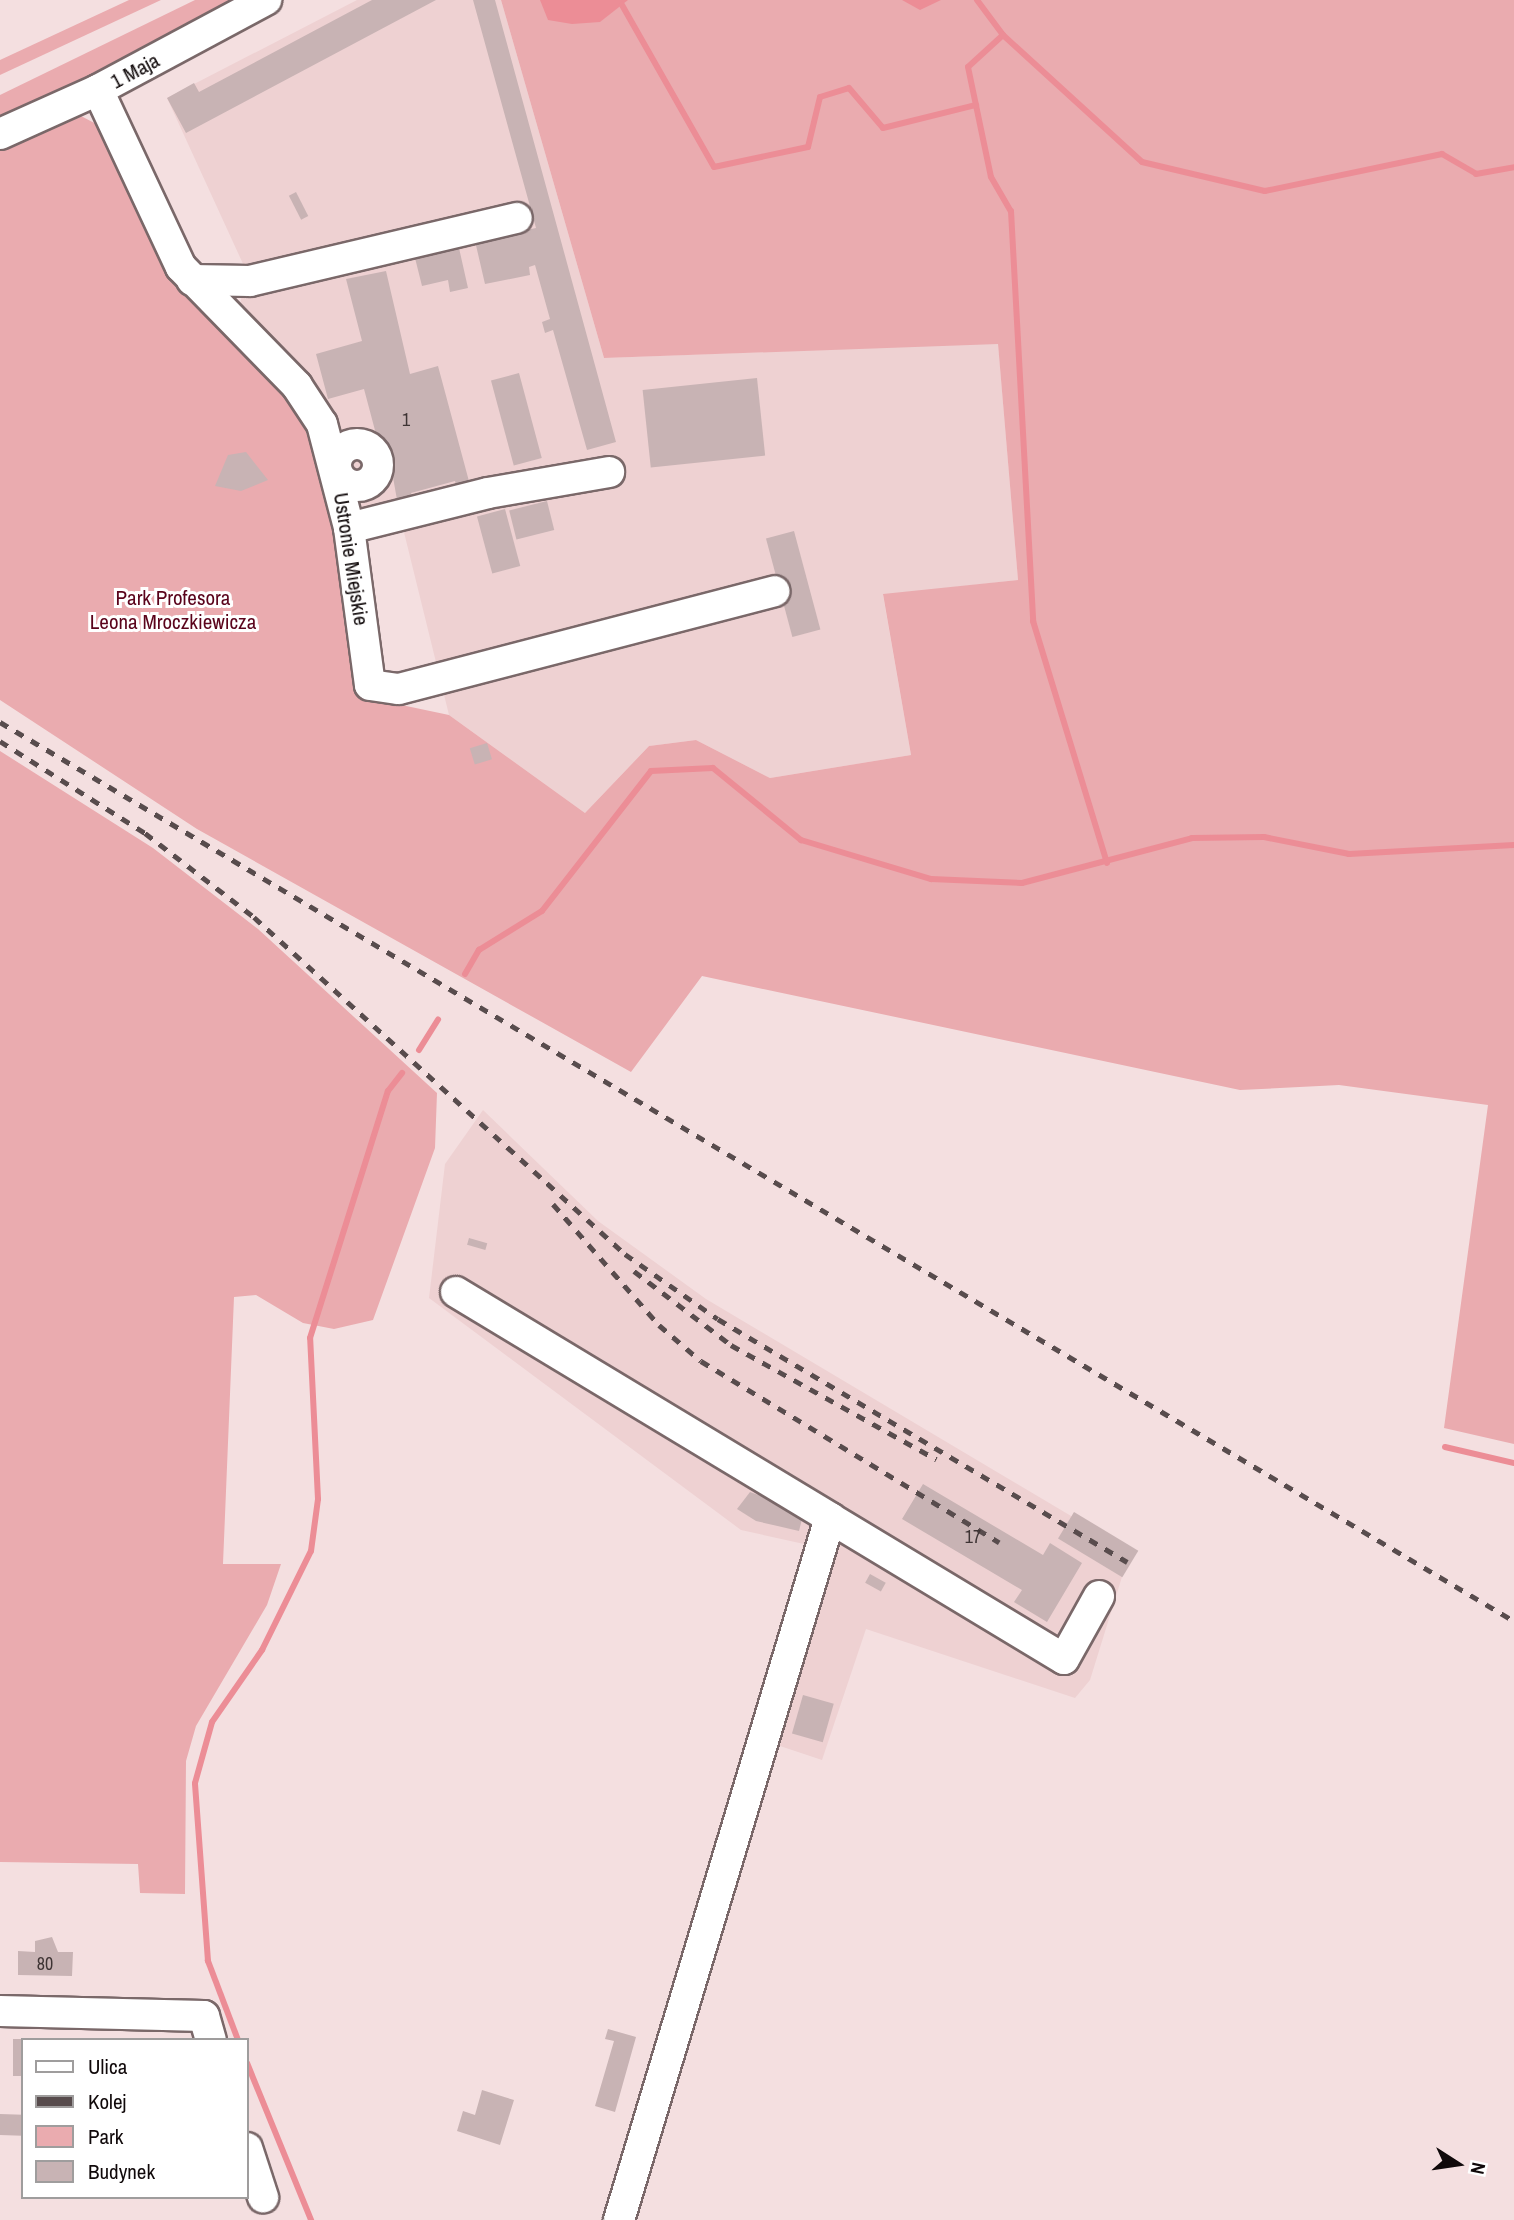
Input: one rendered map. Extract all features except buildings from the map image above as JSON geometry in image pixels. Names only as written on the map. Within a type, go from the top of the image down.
[{"type":"street","name":"1 Maja","points":[[0,134],[98,90],[266,0]]},
{"type":"street","name":"Ustronie Miejskie","points":[[98,90],[192,281],[289,378],[318,415],[338,472],[349,528],[370,685],[399,689],[774,591]]},
{"type":"street","points":[[192,281],[250,281],[517,218]]},
{"type":"street","points":[[289,378],[365,446],[340,453],[338,472]]},
{"type":"street","points":[[349,528],[488,493],[609,472]]},
{"type":"street","points":[[456,1292],[1064,1659],[1099,1596]]},
{"type":"street","points":[[619,2220],[761,1740],[830,1518]]},
{"type":"street","points":[[0,2011],[204,2016],[210,2038]]},
{"type":"street","points":[[248,2151],[263,2197]]},
{"type":"shaded area","points":[[357,0],[501,0],[604,358],[998,343],[1018,580],[883,595],[911,755],[770,778],[696,740],[649,746],[585,813],[449,715],[399,512],[355,521],[328,408],[315,385],[239,309],[242,295],[255,290],[167,98]]},
{"type":"shaded area","points":[[540,0],[628,0],[600,22],[572,24],[548,20]]},
{"type":"shaded area","points":[[902,0],[941,0],[920,10]]},
{"type":"shaded area","points":[[483,1110],[598,1221],[706,1299],[1130,1551],[1090,1680],[1075,1698],[866,1629],[822,1760],[750,1736],[804,1544],[741,1530],[429,1298],[445,1164]]},
{"type":"green space","points":[[129,0],[161,0],[0,75],[0,60]]},
{"type":"green space","points":[[195,0],[243,0],[0,122],[0,95]]},
{"type":"green space","name":"Park Profesora Leona Mroczkiewicza","points":[[501,0],[1514,0],[1514,1444],[1444,1428],[1488,1105],[1339,1085],[1240,1090],[702,976],[631,1072],[197,829],[0,700],[0,148],[81,116],[100,126],[298,407],[335,520],[356,688],[373,699],[449,715],[585,813],[649,746],[696,740],[770,778],[911,755],[883,594],[1018,580],[998,344],[604,358]]},
{"type":"green space","points":[[0,751],[153,848],[258,929],[437,1093],[435,1148],[373,1320],[334,1329],[303,1323],[256,1295],[234,1297],[223,1564],[281,1564],[267,1605],[196,1726],[186,1761],[185,1894],[140,1893],[138,1864],[0,1862]]},
{"type":"waterway","points":[[977,0],[1003,35],[968,67],[991,177],[1011,211],[1033,621],[1107,863]]},
{"type":"waterway","points":[[622,5],[714,167],[808,147],[820,97],[849,88],[883,128],[976,105]]},
{"type":"waterway","points":[[1003,35],[1142,162],[1265,191],[1442,154],[1476,174],[1514,167]]},
{"type":"waterway","points":[[465,974],[479,950],[542,911],[651,771],[713,768],[801,840],[931,879],[1022,883],[1192,838],[1264,837],[1349,854],[1514,845]]},
{"type":"waterway","points":[[419,1050],[438,1020]]},
{"type":"waterway","points":[[237,2038],[208,1961],[195,1783],[212,1722],[262,1650],[311,1551],[318,1499],[310,1338],[388,1091],[402,1073]]},
{"type":"waterway","points":[[1445,1447],[1514,1463]]},
{"type":"waterway","points":[[248,2065],[311,2220]]},
{"type":"railway","points":[[0,722],[1514,1621]]},
{"type":"railway","points":[[0,741],[145,833],[254,917],[625,1254],[718,1319],[1127,1562]]},
{"type":"railway","points":[[553,1204],[659,1325],[701,1361],[999,1542]]},
{"type":"railway","points":[[634,1271],[731,1345],[936,1459]]}]
